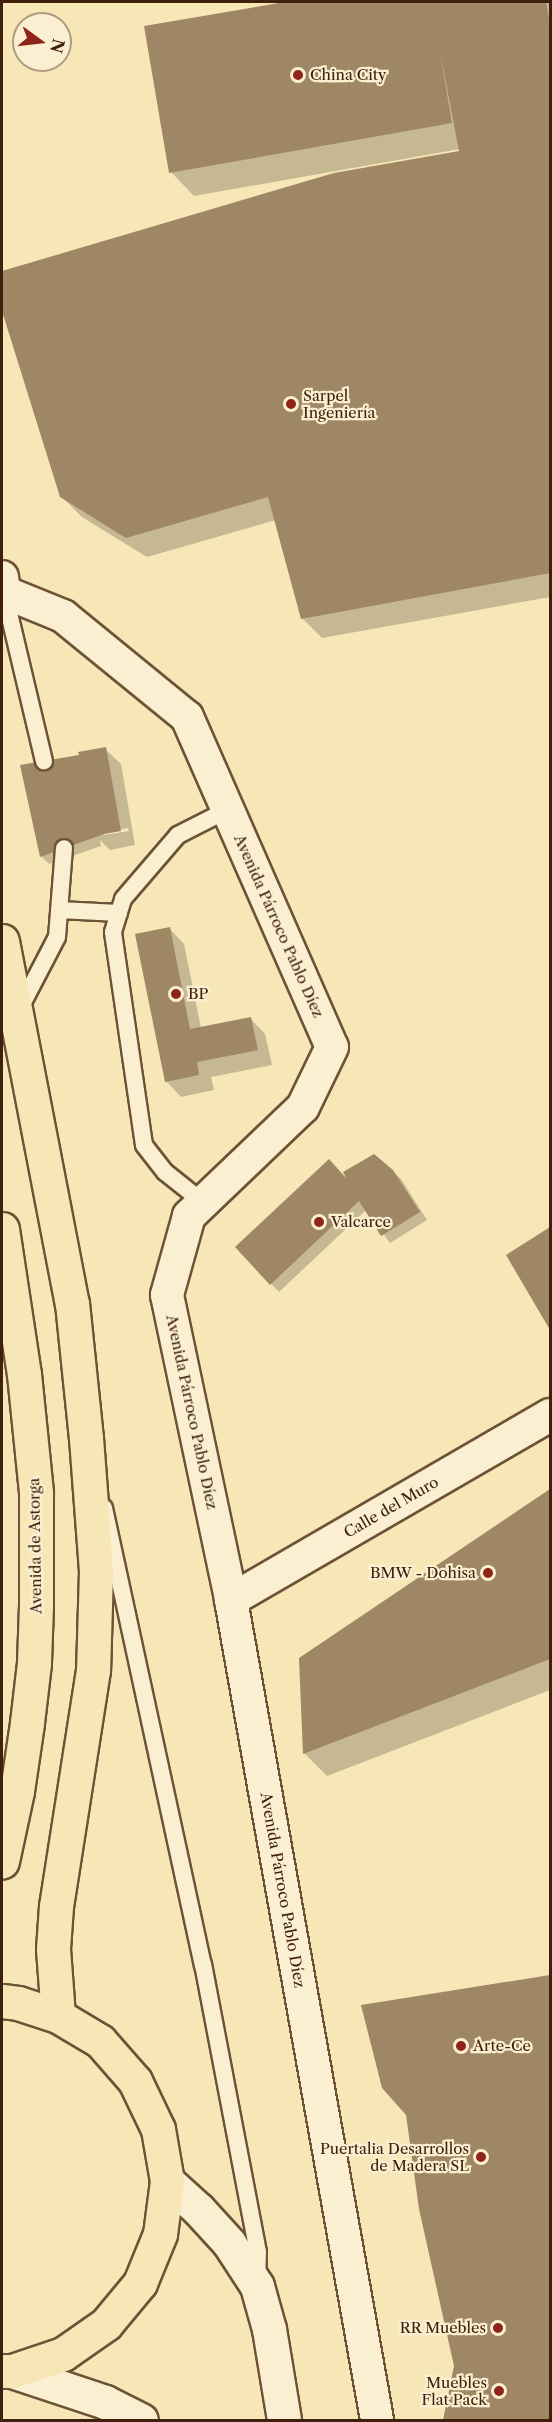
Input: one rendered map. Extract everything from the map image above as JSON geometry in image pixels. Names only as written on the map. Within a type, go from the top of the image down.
[{"type":"highway","points":[[2,941],[72,1303],[86,1438],[96,1571],[93,1670],[56,1906],[53,1949],[58,2016]]},
{"type":"highway","name":"Avenida de Astorga","points":[[2,1229],[24,1374],[36,1493],[34,1663],[17,1791],[2,1861]]},
{"type":"highway","points":[[2,2001],[18,2003],[58,2016],[100,2042],[135,2081],[158,2129],[167,2181],[160,2234],[140,2283],[113,2316],[106,2324],[63,2354],[7,2371]]},
{"type":"main road","points":[[167,2181],[198,2209],[229,2243],[257,2286],[269,2329],[284,2421]]},
{"type":"main road","points":[[7,2371],[105,2402],[141,2421]]},
{"type":"street","name":"Avenida Párroco Pablo Díez","points":[[2,588],[63,616],[187,717],[332,1047],[303,1107],[189,1216],[167,1295],[231,1600],[377,2421]]},
{"type":"street","name":"Calle del Muro","points":[[231,1600],[550,1415]]},
{"type":"lane","points":[[2,588],[45,761]]},
{"type":"lane","points":[[204,1203],[165,1172],[144,1145],[113,932],[123,898],[178,835],[227,810]]},
{"type":"lane","points":[[16,1016],[57,937],[64,848]]},
{"type":"lane","points":[[59,910],[119,914]]},
{"type":"lane","points":[[86,1438],[108,1522],[203,1964],[258,2252],[257,2286]]},
{"type":"building","name":"Sarpel Ingeniería","points":[[285,2],[546,2],[550,24],[550,573],[301,619],[268,497],[126,538],[60,497],[2,311],[2,271],[334,173],[459,151],[439,46],[452,123],[169,173],[144,26]]},
{"type":"building","points":[[106,747],[121,831],[104,834],[40,857],[20,765],[79,755],[78,752]]},
{"type":"building","points":[[170,927],[190,1029],[251,1017],[258,1050],[197,1062],[199,1075],[165,1082],[135,934]]},
{"type":"building","points":[[374,1154],[393,1170],[420,1212],[381,1236],[359,1201],[270,1285],[235,1247],[329,1159],[346,1178],[343,1172]]},
{"type":"building","points":[[550,1227],[550,1330],[506,1255]]},
{"type":"building","name":"BMW - Dohisa","points":[[550,1489],[550,1659],[303,1754],[299,1658]]},
{"type":"building","points":[[550,1975],[550,2420],[443,2420],[454,2366],[419,2209],[406,2115],[382,2088],[361,2005]]},
{"type":"place","name":"China City","points":[[298,75]]},
{"type":"place","name":"Sarpel Ingeniería","points":[[291,404]]},
{"type":"place","name":"BP","points":[[176,994]]},
{"type":"place","name":"Valcarce","points":[[319,1222]]},
{"type":"place","name":"BMW - Dohisa","points":[[488,1573]]},
{"type":"place","name":"Arte-Ce","points":[[461,2046]]},
{"type":"place","name":"Puertalia Desarrollos de Madera SL","points":[[481,2157]]},
{"type":"place","name":"RR Muebles","points":[[498,2328]]},
{"type":"place","name":"Muebles Flat Pack","points":[[499,2391]]}]
